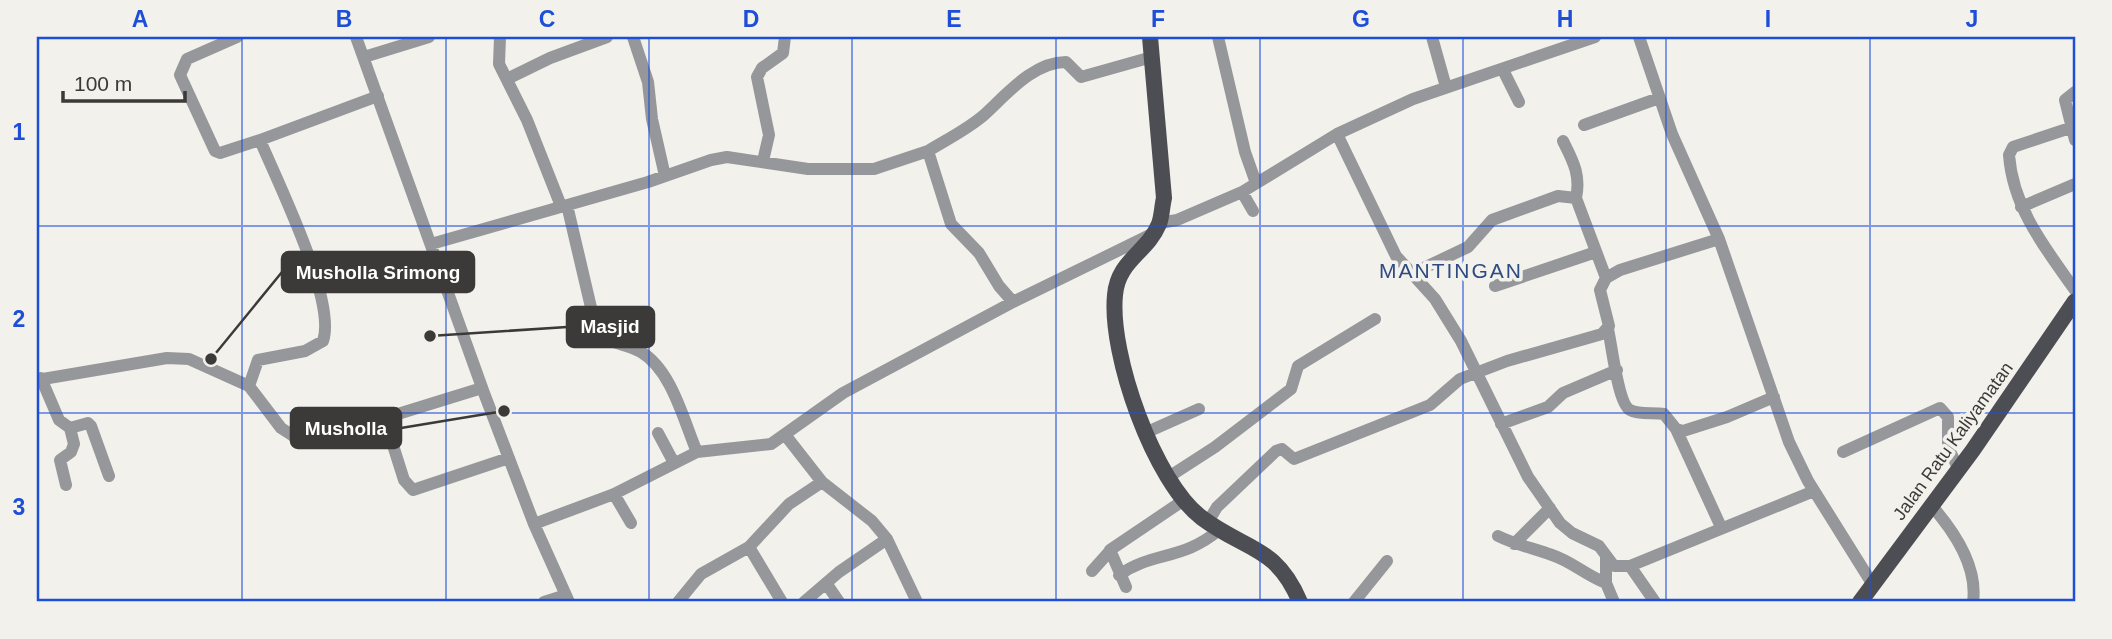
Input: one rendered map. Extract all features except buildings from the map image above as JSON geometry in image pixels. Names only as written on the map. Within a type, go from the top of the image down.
[{"type":"main road","points":[[1150,37],[1164,198],[1156,229],[1121,271],[1116,282],[1114,309],[1124,363],[1145,433],[1158,465],[1167,478],[1184,500],[1213,526],[1257,548],[1278,565],[1290,579],[1300,602]]},
{"type":"main road","name":"Jalan Ratu Kaliyamatan","points":[[1860,602],[1959,470],[2073,308]]},
{"type":"street","points":[[236,37],[187,59],[180,75],[215,151],[220,153],[378,96]]},
{"type":"street","points":[[356,37],[482,388],[534,524],[568,599],[544,602]]},
{"type":"street","points":[[364,57],[429,37]]},
{"type":"street","points":[[500,37],[498,58],[564,206],[597,333],[610,342],[644,354],[654,363],[667,384],[697,453]]},
{"type":"street","points":[[507,79],[550,58],[607,37]]},
{"type":"street","points":[[633,37],[648,82],[652,119],[665,176]]},
{"type":"street","points":[[763,161],[769,135],[758,77],[762,68],[783,53],[785,37]]},
{"type":"street","points":[[1218,37],[1242,142],[1256,183]]},
{"type":"street","points":[[1432,37],[1447,87]]},
{"type":"street","points":[[534,524],[614,494],[697,453],[760,448],[786,436],[843,393],[1156,229],[1242,192],[1337,134],[1447,87],[1595,37]]},
{"type":"street","points":[[1639,37],[1659,98],[1719,239],[1789,442],[1814,491],[1873,585]]},
{"type":"street","points":[[430,244],[727,157],[808,169],[874,169],[928,151],[983,116],[1017,82],[1039,71],[1066,62],[1081,77],[1152,57]]},
{"type":"street","points":[[1503,70],[1519,102]]},
{"type":"street","points":[[2075,92],[2065,100],[2073,134],[2010,150],[2012,179],[2021,207],[2036,235],[2075,290]]},
{"type":"street","points":[[1584,125],[1659,98]]},
{"type":"street","points":[[1337,134],[1392,248],[1411,274],[1435,299],[1478,372],[1519,463],[1566,529],[1599,546],[1619,569],[1814,491]]},
{"type":"street","points":[[249,386],[258,360],[313,348],[323,341],[325,326],[315,272],[260,139]]},
{"type":"street","points":[[1563,141],[1577,170],[1580,183],[1576,198],[1606,278]]},
{"type":"street","points":[[928,151],[950,224],[979,253],[999,286],[1013,302]]},
{"type":"street","points":[[2021,207],[2075,184]]},
{"type":"street","points":[[1242,192],[1253,211]]},
{"type":"street","points":[[1411,274],[1468,247],[1492,220],[1558,196],[1576,198]]},
{"type":"street","points":[[1719,239],[1620,270],[1606,278],[1600,290],[1617,370],[1618,390],[1624,405],[1632,412],[1664,414],[1676,429],[1721,527]]},
{"type":"street","points":[[1495,286],[1596,252]]},
{"type":"street","points":[[1167,478],[1215,447],[1291,389],[1298,366],[1375,319]]},
{"type":"street","points":[[1119,575],[1140,562],[1190,550],[1213,526],[1226,498],[1276,451],[1282,449],[1294,459],[1430,405],[1448,387],[1478,372],[1602,334],[1608,329]]},
{"type":"street","points":[[66,485],[60,460],[73,448],[69,428],[59,420],[39,379],[176,357],[189,359],[249,386],[281,428],[295,437],[333,434],[482,388]]},
{"type":"street","points":[[1501,424],[1548,407],[1563,393],[1617,370]]},
{"type":"street","points":[[1676,429],[1683,431],[1713,422],[1774,397]]},
{"type":"street","points":[[1843,452],[1940,408],[1948,417],[1948,447],[1959,470]]},
{"type":"street","points":[[1145,433],[1199,409]]},
{"type":"street","points":[[384,417],[404,480],[413,490],[509,458]]},
{"type":"street","points":[[69,428],[88,423],[91,426],[108,476]]},
{"type":"street","points":[[658,433],[674,463]]},
{"type":"street","points":[[786,436],[822,482],[872,521],[887,539],[917,602]]},
{"type":"street","points":[[678,602],[701,574],[749,547],[789,504],[822,482]]},
{"type":"street","points":[[614,494],[631,523]]},
{"type":"street","points":[[1092,571],[1108,552],[1184,500]]},
{"type":"street","points":[[1931,505],[1945,522],[1970,569],[1974,583],[1973,602]]},
{"type":"street","points":[[1514,544],[1550,508]]},
{"type":"street","points":[[1498,536],[1514,544],[1551,554],[1584,574],[1606,583]]},
{"type":"street","points":[[804,602],[887,539]]},
{"type":"street","points":[[749,547],[782,602]]},
{"type":"street","points":[[1108,552],[1126,587]]},
{"type":"street","points":[[1606,556],[1606,583],[1614,602]]},
{"type":"street","points":[[1354,602],[1387,561]]},
{"type":"street","points":[[1630,566],[1655,602]]},
{"type":"street","points":[[827,583],[839,602]]},
{"type":"place","name":"Masjid","points":[[430,336]]},
{"type":"place","name":"Musholla Srimong","points":[[211,359]]},
{"type":"place","name":"Musholla","points":[[504,411]]},
{"type":"district","name":"MANTINGAN","points":[[1451,271]]}]
